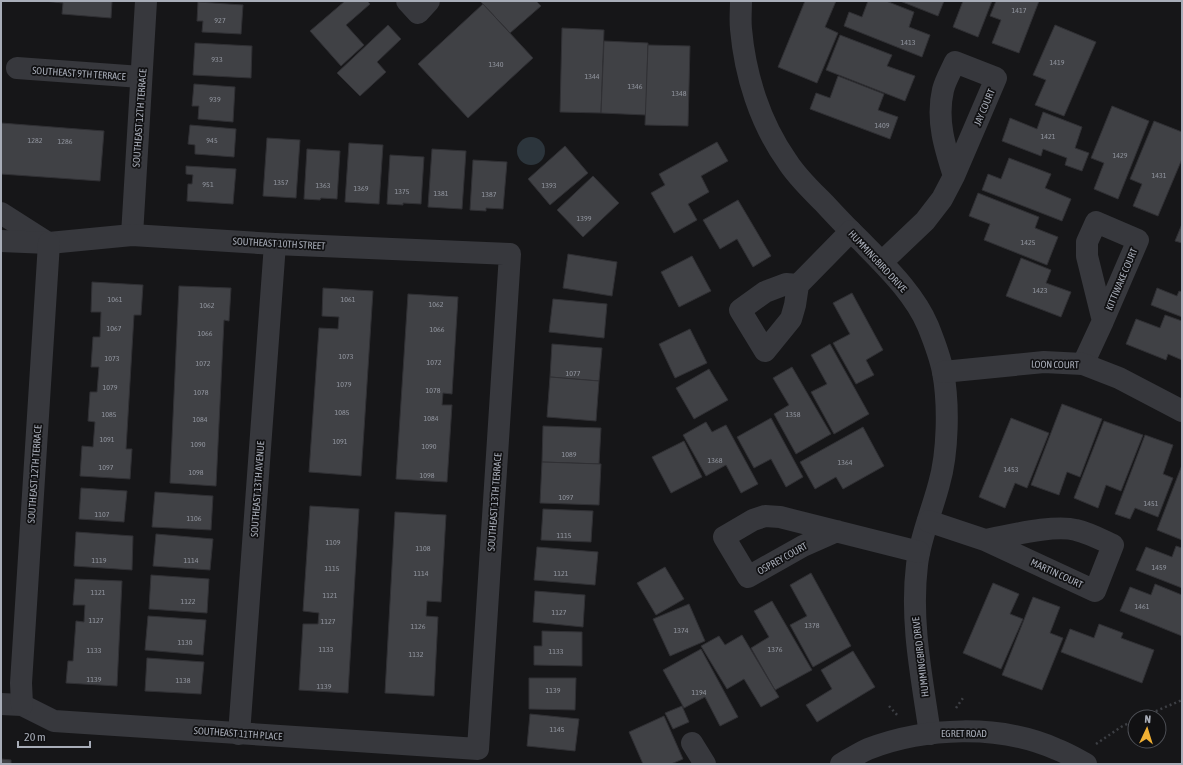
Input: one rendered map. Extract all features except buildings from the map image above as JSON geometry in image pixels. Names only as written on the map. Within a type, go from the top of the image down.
[{"type":"street","name":"SOUTHEAST 12TH TERRACE","points":[[132,235],[146,1]]},
{"type":"street","points":[[406,1],[418,13],[429,1]]},
{"type":"street","name":"HUMMINGBIRD DRIVE","points":[[741,1],[741,29],[751,85],[772,136],[787,162],[806,185],[882,262],[915,303],[927,323],[937,349],[943,372],[946,402],[944,460],[940,481],[919,552],[916,572],[915,624],[930,734]]},
{"type":"street","name":"SOUTHEAST 9TH TERRACE","points":[[17,68],[142,77]]},
{"type":"street","points":[[882,262],[925,221],[942,200],[954,176]]},
{"type":"street","points":[[1,212],[49,243]]},
{"type":"street","points":[[798,284],[851,232]]},
{"type":"street","name":"SOUTHEAST 10TH STREET","points":[[1,241],[49,243],[132,235],[275,244],[510,254]]},
{"type":"street","name":"SOUTHEAST 12TH TERRACE","points":[[12,704],[22,667],[49,243]]},
{"type":"street","name":"SOUTHEAST 13TH AVENUE","points":[[239,734],[275,244]]},
{"type":"street","name":"SOUTHEAST 13TH TERRACE","points":[[478,749],[510,254]]},
{"type":"street","name":"KITTIWAKE COURT","points":[[1083,364],[1103,321]]},
{"type":"street","name":"LOON COURT","points":[[943,372],[1044,362],[1083,364],[1119,378],[1182,410]]},
{"type":"street","points":[[1160,400],[1182,397]]},
{"type":"street","name":"MARTIN COURT","points":[[928,521],[985,540],[1095,590],[1113,546],[1076,530],[1056,529],[985,540]]},
{"type":"street","points":[[837,531],[919,552]]},
{"type":"street","name":"SOUTHEAST 11TH PLACE","points":[[12,704],[54,721],[478,749]]},
{"type":"street","name":"EGRET ROAD","points":[[841,764],[867,750],[898,739],[930,734],[978,731],[1009,735],[1090,756]]},
{"type":"street","points":[[692,743],[705,764]]},
{"type":"path","points":[[954,711],[963,698]]},
{"type":"path","points":[[1161,709],[1182,700]]},
{"type":"path","points":[[889,706],[901,719]]},
{"type":"path","points":[[1090,756],[1121,727],[1127,724]]},
{"type":"shaded area","points":[[531,137],[541,141],[545,151],[541,161],[531,165],[521,161],[517,151],[521,141]]}]
